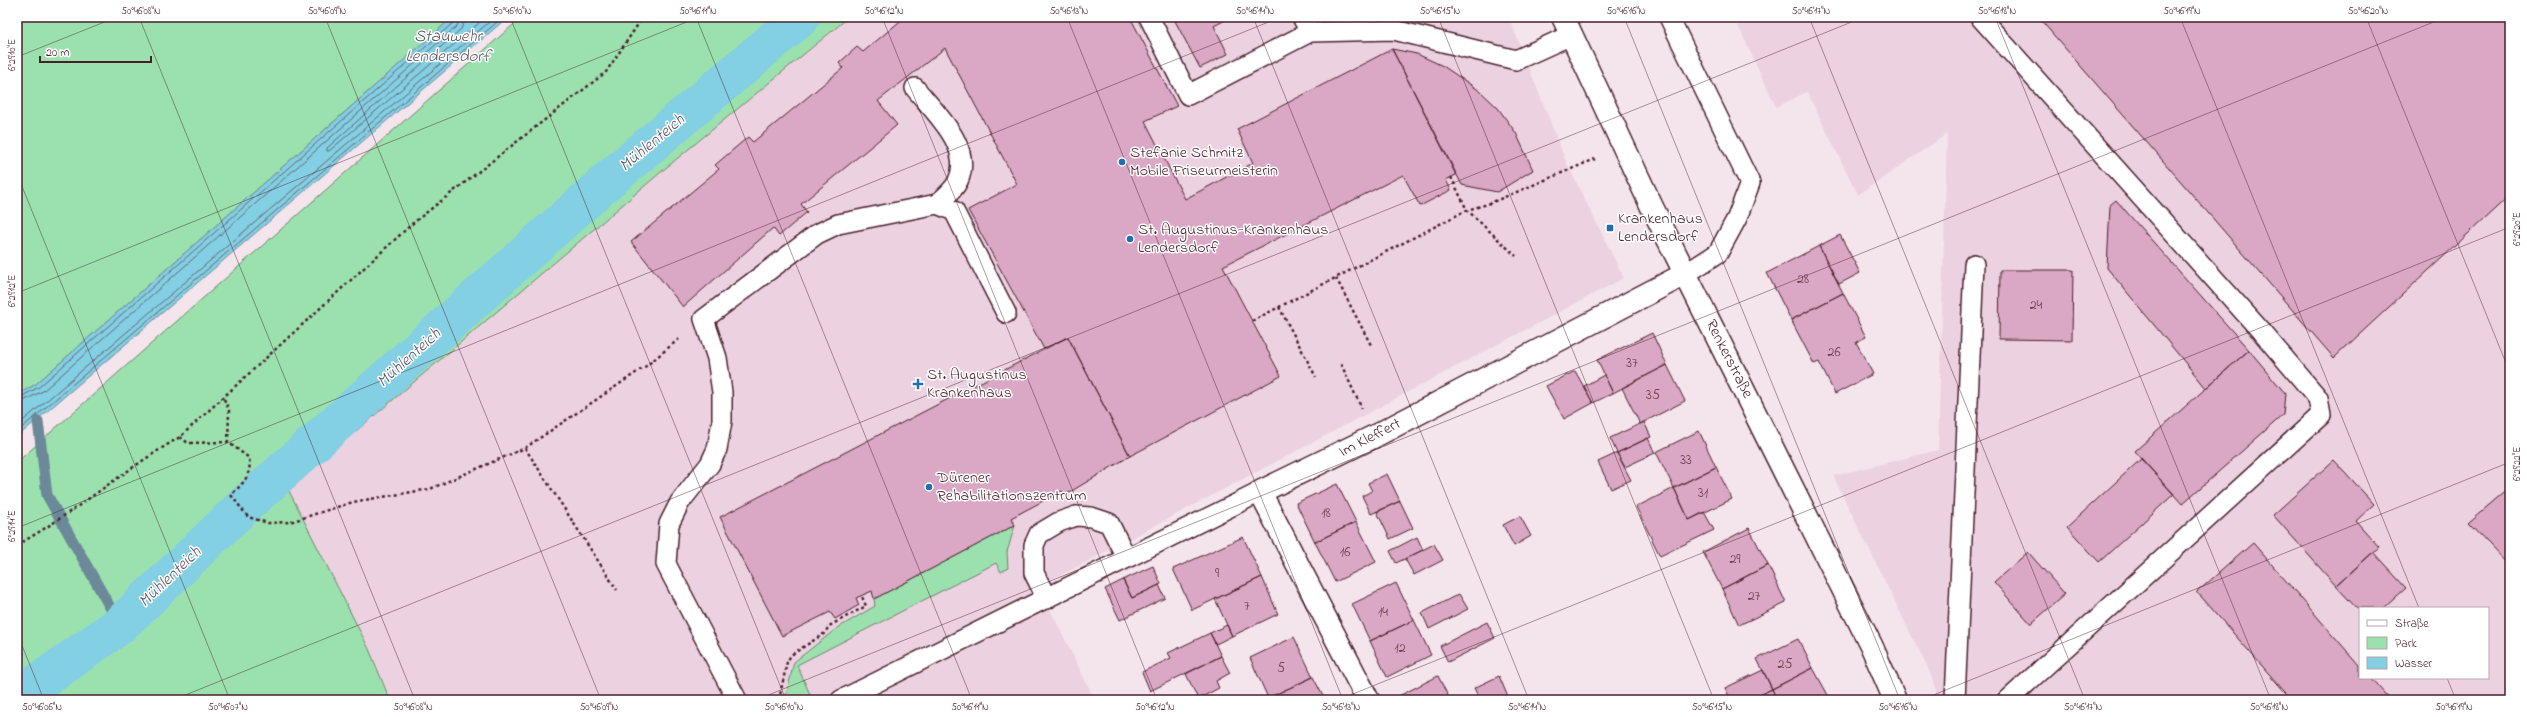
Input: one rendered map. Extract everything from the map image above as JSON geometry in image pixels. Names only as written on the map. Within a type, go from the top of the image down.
[{"type":"street","name":"Renkerstraße","points":[[1567,26],[1648,200],[1687,274],[1872,645],[1895,700]]},
{"type":"street","name":"Im Kleffert","points":[[1260,492],[1375,436],[1687,274]]},
{"type":"street","points":[[1260,492],[1368,700]]},
{"type":"lane","points":[[1149,17],[1188,95],[1306,25],[1394,30],[1516,60],[1567,26]]},
{"type":"lane","points":[[1670,17],[1750,183],[1737,218],[1718,253],[1687,274]]},
{"type":"lane","points":[[1980,17],[2261,331],[2318,398],[2321,415],[2008,700]]},
{"type":"lane","points":[[737,700],[666,564],[670,524],[680,502],[710,464],[718,442],[722,392],[717,358],[704,319],[817,234],[838,224],[937,204],[958,182],[961,170],[960,151],[952,135],[915,88]]},
{"type":"lane","points":[[937,204],[954,212],[1006,313]]},
{"type":"lane","points":[[1955,700],[1974,264]]},
{"type":"lane","points":[[841,700],[1047,599],[1126,557],[1260,492]]},
{"type":"lane","points":[[1047,599],[1034,573],[1034,545],[1039,534],[1046,529],[1076,516],[1091,517],[1109,523],[1126,557]]},
{"type":"path","points":[[17,545],[45,530],[157,451],[180,437],[224,399],[413,223],[606,72],[643,17]]},
{"type":"path","points":[[1252,321],[1467,210],[1488,204],[1567,171]]},
{"type":"path","points":[[1451,177],[1467,210],[1516,256]]},
{"type":"path","points":[[1336,278],[1372,347]]},
{"type":"path","points":[[1279,307],[1316,377]]},
{"type":"path","points":[[180,437],[188,443],[228,442],[249,458],[250,467],[247,480],[231,496],[248,516],[268,524],[290,522],[352,502],[430,489],[525,448],[646,366],[704,319]]},
{"type":"path","points":[[1341,364],[1364,411]]},
{"type":"path","points":[[224,399],[229,410],[228,442]]},
{"type":"path","points":[[525,448],[618,590]]},
{"type":"path","points":[[779,700],[791,655],[825,633],[829,626],[866,606],[862,598]]},
{"type":"shaded area","name":"St. Augustinus Krankenhaus","points":[[849,17],[1509,17],[1567,164],[1624,278],[1039,587],[1095,700],[390,700],[369,649],[288,489],[667,167]]},
{"type":"shaded area","points":[[1734,17],[2510,17],[2510,700],[1939,700],[1930,673],[1833,476],[1938,450],[1947,134],[1858,195],[1807,92],[1776,107]]},
{"type":"green space","points":[[17,17],[453,17],[36,384],[17,395]]},
{"type":"green space","points":[[522,17],[849,17],[667,167],[288,489],[369,649],[390,700],[17,700],[17,462]]},
{"type":"green space","points":[[1015,525],[1007,552],[1008,568],[1001,572],[996,563],[797,665],[812,699],[785,700],[794,662],[836,629],[875,606],[874,599]]},
{"type":"water","name":"Stauwehr Lendersdorf","points":[[453,17],[508,17],[17,437],[17,395],[36,384]]},
{"type":"building","name":"St. Augustinus-Krankenhaus Lendersdorf","points":[[905,17],[1130,17],[1177,106],[1145,121],[1185,199],[1253,163],[1237,129],[1392,49],[1456,175],[1446,180],[1451,190],[1420,206],[1403,175],[1223,266],[1281,376],[1130,456],[1068,337],[1044,349],[968,210],[1017,184],[945,48],[878,101],[897,125],[801,204],[807,212],[779,236],[773,228],[683,307],[631,242],[719,169],[715,165],[748,137],[753,142],[843,68],[839,63],[857,47],[863,52]]},
{"type":"building","points":[[1182,17],[1231,17],[1214,26],[1228,54],[1200,68],[1175,21]]},
{"type":"building","points":[[2038,17],[2510,17],[2510,195],[2334,358]]},
{"type":"building","points":[[1392,49],[1417,54],[1443,66],[1480,91],[1498,108],[1516,133],[1533,170],[1497,192],[1462,185]]},
{"type":"building","points":[[2116,200],[2249,350],[2206,388],[2107,268],[2110,205]]},
{"type":"building","points":[[1840,235],[1860,273],[1839,284],[1819,246]]},
{"type":"building","points":[[1819,246],[1843,293],[1791,320],[1767,273]]},
{"type":"building","points":[[2000,270],[2073,270],[2072,340],[1999,339]]},
{"type":"building","points":[[1843,293],[1866,337],[1856,342],[1873,374],[1835,394],[1819,362],[1814,364],[1791,320]]},
{"type":"building","points":[[1652,333],[1667,365],[1613,393],[1597,360]]},
{"type":"building","name":"Dürener Rehabilitationszentrum","points":[[1068,337],[1130,456],[1065,495],[1062,491],[1011,518],[1015,525],[874,599],[872,591],[856,598],[859,605],[835,619],[830,612],[782,636],[720,517]]},
{"type":"building","points":[[2249,350],[2285,393],[2283,415],[2182,504],[2135,451]]},
{"type":"building","points":[[1667,365],[1685,401],[1640,424],[1622,388]]},
{"type":"building","points":[[1575,371],[1593,403],[1564,419],[1546,386]]},
{"type":"building","points":[[1604,375],[1613,393],[1593,403],[1584,386]]},
{"type":"building","points":[[1644,422],[1651,437],[1617,453],[1610,438]]},
{"type":"building","points":[[1699,431],[1716,467],[1674,488],[1656,452]]},
{"type":"building","points":[[1648,438],[1655,453],[1625,467],[1617,453]]},
{"type":"building","points":[[1617,453],[1631,480],[1611,489],[1598,462]]},
{"type":"building","points":[[2141,459],[2174,494],[2099,562],[2067,527]]},
{"type":"building","points":[[2334,460],[2374,504],[2356,521],[2379,547],[2336,586],[2273,515]]},
{"type":"building","points":[[1716,467],[1732,499],[1689,520],[1674,488]]},
{"type":"building","points":[[1387,474],[1400,501],[1371,514],[1362,496],[1372,491],[1368,483]]},
{"type":"building","points":[[1337,484],[1356,522],[1315,542],[1296,503]]},
{"type":"building","points":[[2510,487],[2510,567],[2468,523]]},
{"type":"building","points":[[1674,488],[1689,520],[1704,512],[1714,530],[1660,556],[1636,507]]},
{"type":"building","points":[[1400,501],[1413,528],[1390,539],[1377,512]]},
{"type":"building","points":[[1520,516],[1531,536],[1514,546],[1503,525]]},
{"type":"building","points":[[1356,522],[1376,562],[1335,582],[1315,542]]},
{"type":"building","points":[[1749,528],[1768,565],[1722,589],[1703,552]]},
{"type":"building","points":[[1243,537],[1262,577],[1192,610],[1173,569]]},
{"type":"building","points":[[1417,537],[1423,550],[1396,563],[1390,551]]},
{"type":"building","points":[[2253,543],[2359,665],[2359,679],[2372,679],[2390,700],[2292,700],[2197,592]]},
{"type":"building","points":[[1434,544],[1443,560],[1414,575],[1405,559]]},
{"type":"building","points":[[2028,552],[2065,594],[2031,624],[1994,582]]},
{"type":"building","points":[[2373,552],[2406,588],[2385,607],[2359,607],[2359,611],[2336,586]]},
{"type":"building","points":[[1768,565],[1786,603],[1739,625],[1722,589]]},
{"type":"building","points":[[1153,566],[1161,584],[1132,598],[1123,580]]},
{"type":"building","points":[[1262,577],[1278,614],[1232,636],[1215,599]]},
{"type":"building","points":[[1123,580],[1132,598],[1159,585],[1165,598],[1120,620],[1105,589]]},
{"type":"building","points":[[1396,583],[1414,620],[1370,641],[1352,604]]},
{"type":"building","points":[[1459,594],[1468,609],[1429,629],[1422,613]]},
{"type":"building","points":[[1414,620],[1431,655],[1387,677],[1370,641]]},
{"type":"building","points":[[1487,622],[1495,638],[1448,662],[1440,646]]},
{"type":"building","points":[[1227,625],[1232,636],[1216,644],[1210,633]]},
{"type":"building","points":[[1210,633],[1221,656],[1150,691],[1142,672],[1171,658],[1168,653]]},
{"type":"building","points":[[1294,637],[1313,677],[1268,698],[1250,658]]},
{"type":"building","points":[[1798,639],[1813,668],[1772,689],[1757,659]]},
{"type":"building","points":[[1221,656],[1230,673],[1216,681],[1219,688],[1198,699],[1186,674]]},
{"type":"building","points":[[1813,668],[1828,695],[1818,700],[1777,700],[1772,689]]},
{"type":"building","points":[[1763,670],[1772,689],[1748,700],[1731,700],[1725,688]]},
{"type":"building","points":[[1438,676],[1450,700],[1396,700],[1395,698]]},
{"type":"building","points":[[1499,676],[1508,697],[1502,700],[1480,700],[1474,688]]},
{"type":"building","points":[[1313,677],[1325,700],[1269,700],[1268,698]]},
{"type":"building","points":[[1772,689],[1777,700],[1748,700]]},
{"type":"waterway","name":"Mühlenteich","points":[[17,698],[120,625],[246,504],[605,183],[801,17]]},
{"type":"waterway","points":[[38,421],[47,495],[120,625]]},
{"type":"place","name":"Stefanie Schmitz Mobile Friseurmeisterin","points":[[1122,162]]},
{"type":"place","name":"Krankenhaus Lendersdorf","points":[[1610,228]]},
{"type":"place","name":"St. Augustinus-Krankenhaus Lendersdorf","points":[[1130,239]]},
{"type":"place","name":"St. Augustinus Krankenhaus","points":[[918,384]]},
{"type":"place","name":"Dürener Rehabilitationszentrum","points":[[929,487]]}]
